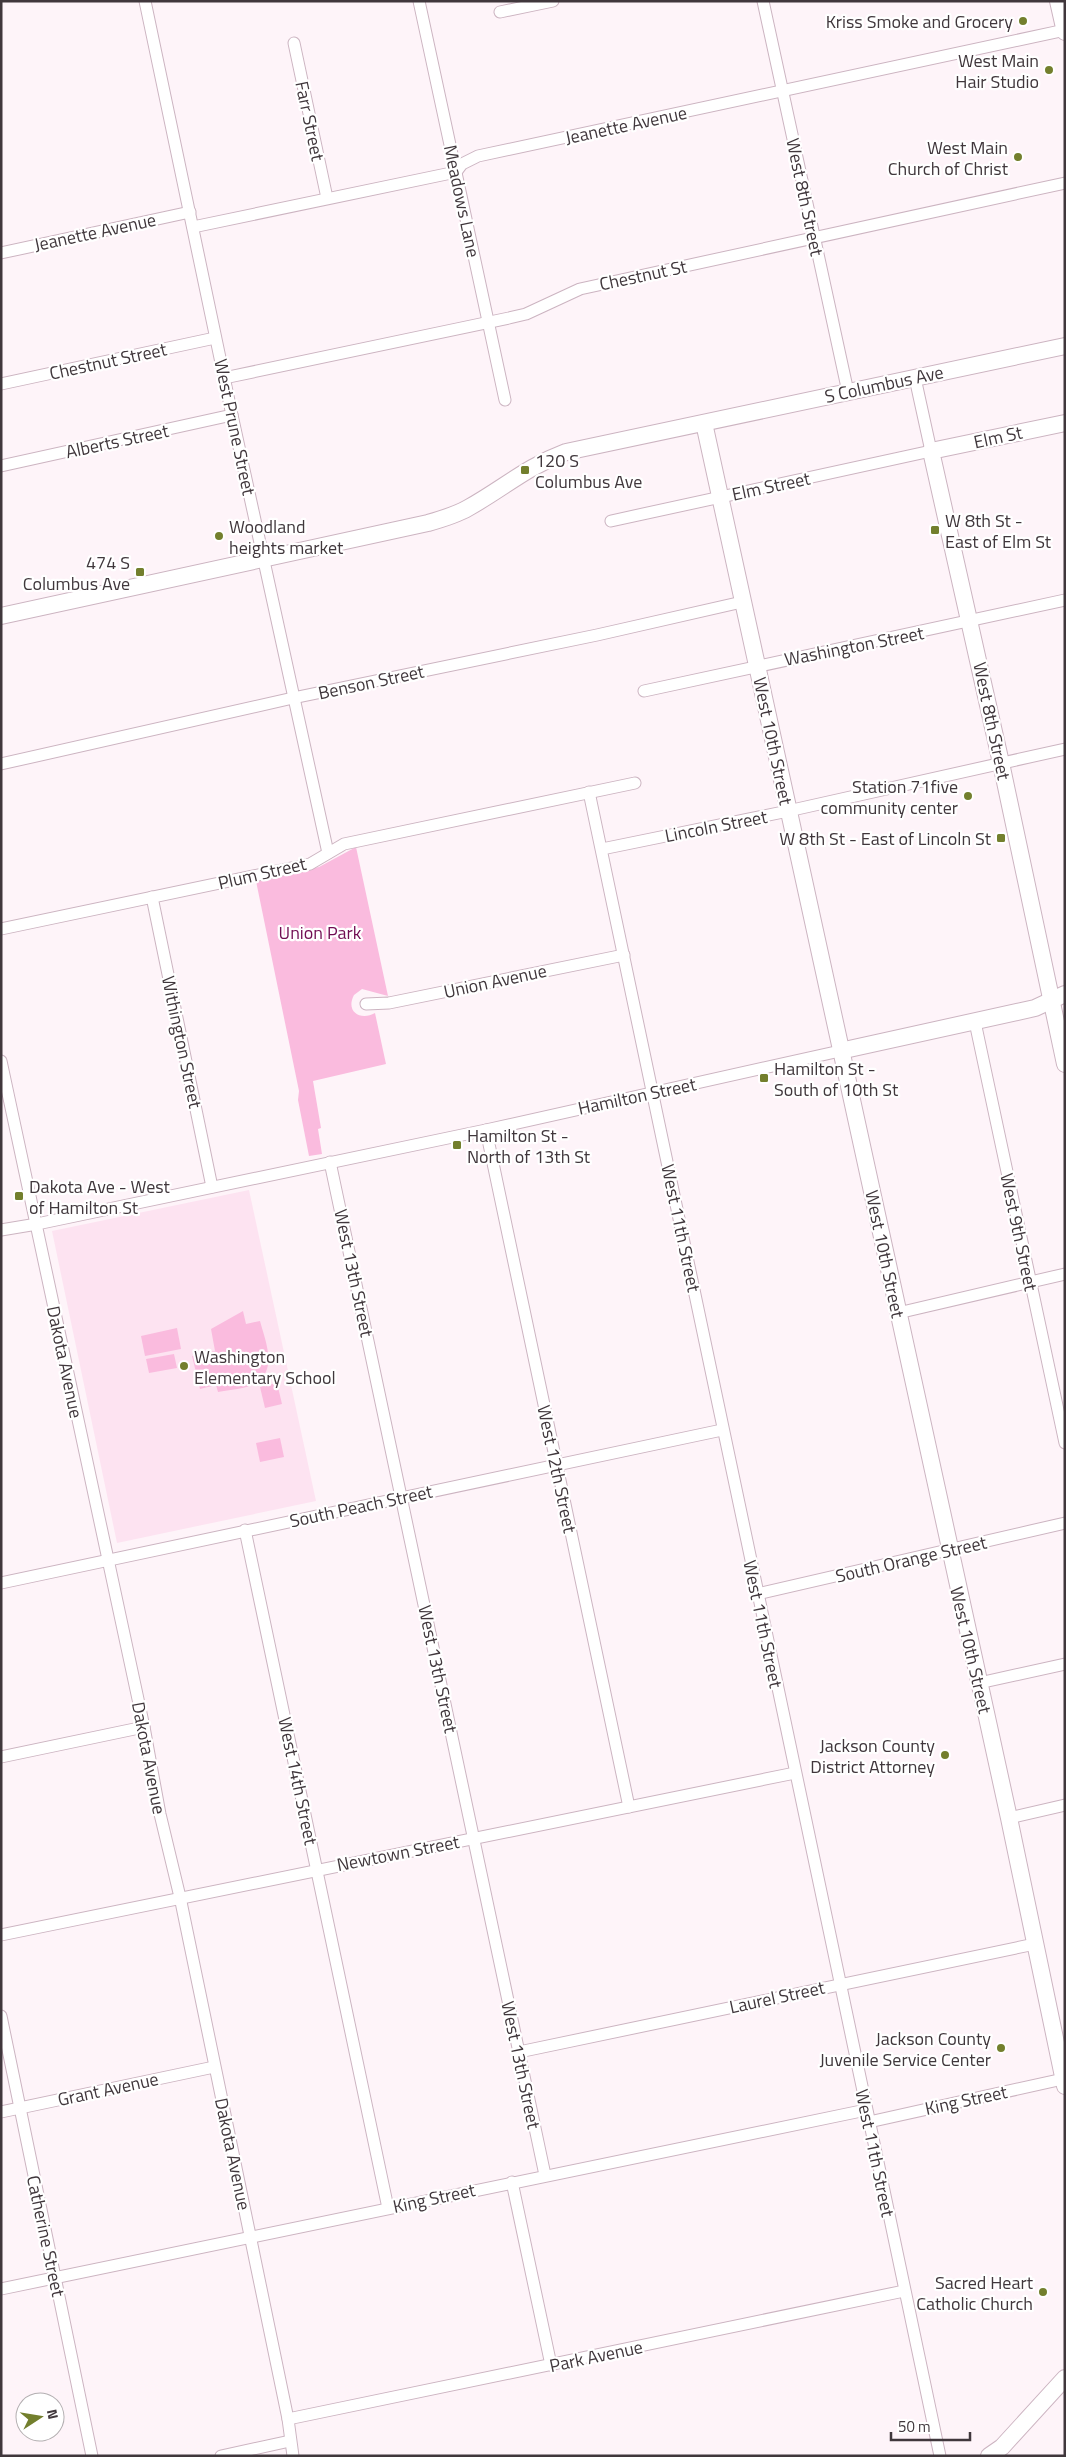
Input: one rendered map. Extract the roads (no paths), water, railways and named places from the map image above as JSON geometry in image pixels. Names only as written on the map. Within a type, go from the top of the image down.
[{"type":"street","name":"West Prune Street","points":[[145,1],[224,378],[328,853]]},
{"type":"street","name":"Meadows Lane","points":[[419,1],[505,400]]},
{"type":"street","points":[[500,12],[553,1]]},
{"type":"street","name":"West 8th Street","points":[[763,1],[848,392]]},
{"type":"street","points":[[1058,1],[1065,31]]},
{"type":"street","name":"Jeanette Avenue","points":[[192,227],[456,172],[462,164],[478,156],[1065,31]]},
{"type":"street","name":"Farr Street","points":[[294,43],[327,198]]},
{"type":"street","name":"Chestnut St","points":[[224,378],[526,314],[580,288],[1065,183]]},
{"type":"street","name":"Jeanette Avenue","points":[[1,253],[190,212]]},
{"type":"street","name":"Chestnut Street","points":[[1,384],[216,338]]},
{"type":"street","name":"S Columbus Ave","points":[[1,616],[428,523],[466,509],[541,461],[566,452],[1065,346]]},
{"type":"street","name":"West 8th Street","points":[[915,378],[1001,762],[1058,997],[1065,1064]]},
{"type":"street","name":"Alberts Street","points":[[1,466],[232,415]]},
{"type":"street","name":"West 10th Street","points":[[704,423],[1009,1818],[1064,2082]]},
{"type":"street","name":"Elm St","points":[[931,452],[1065,423]]},
{"type":"street","name":"Elm Street","points":[[611,521],[931,452]]},
{"type":"street","name":"Washington Street","points":[[644,691],[971,622],[1065,600]]},
{"type":"street","name":"Benson Street","points":[[1,764],[293,698],[597,635],[742,602]]},
{"type":"street","name":"Lincoln Street","points":[[602,849],[788,811],[1065,749]]},
{"type":"street","name":"Plum Street","points":[[1,929],[310,864],[344,844],[635,783]]},
{"type":"street","name":"West 11th Street","points":[[589,792],[794,1773],[940,2456]]},
{"type":"street","name":"Withington Street","points":[[152,898],[212,1187]]},
{"type":"street","name":"Union Avenue","points":[[366,1004],[389,1003],[624,955]]},
{"type":"street","name":"Hamilton Street","points":[[1,1230],[486,1130],[975,1022],[1035,1008],[1058,997]]},
{"type":"street","name":"West 9th Street","points":[[975,1022],[1065,1443]]},
{"type":"street","name":"Dakota Avenue","points":[[1,1061],[144,1727],[160,1814],[180,1897],[288,2419],[293,2456]]},
{"type":"street","name":"West 12th Street","points":[[486,1130],[629,1807]]},
{"type":"street","name":"West 13th Street","points":[[330,1162],[545,2175]]},
{"type":"street","points":[[898,1313],[1065,1274]]},
{"type":"street","name":"South Peach Street","points":[[1,1583],[722,1430]]},
{"type":"street","name":"South Orange Street","points":[[757,1594],[1065,1523]]},
{"type":"street","name":"West 14th Street","points":[[245,1530],[388,2208]]},
{"type":"street","points":[[979,1682],[1065,1664]]},
{"type":"street","points":[[1,1757],[144,1727]]},
{"type":"street","name":"Newtown Street","points":[[1,1935],[794,1773]]},
{"type":"street","points":[[1009,1818],[1065,1805]]},
{"type":"street","name":"Laurel Street","points":[[519,2052],[1035,1944]]},
{"type":"street","name":"Catherine Street","points":[[1,2016],[92,2456]]},
{"type":"street","name":"Grant Avenue","points":[[1,2112],[214,2067]]},
{"type":"street","name":"King Street","points":[[869,2122],[1064,2082]]},
{"type":"street","name":"King Street","points":[[1,2289],[866,2110]]},
{"type":"street","points":[[512,2182],[551,2365]]},
{"type":"street","name":"Park Avenue","points":[[288,2419],[904,2291]]},
{"type":"street","points":[[999,2454],[1065,2378]]},
{"type":"street","points":[[221,2456],[290,2441]]},
{"type":"place","name":"Kriss Smoke and Grocery","points":[[1023,21]]},
{"type":"place","name":"West Main Hair Studio","points":[[1049,70]]},
{"type":"place","name":"West Main Church of Christ","points":[[1018,157]]},
{"type":"place","name":"120 S Columbus Ave","points":[[525,470]]},
{"type":"place","name":"W 8th St - East of Elm St","points":[[935,530]]},
{"type":"place","name":"Woodland heights market","points":[[219,536]]},
{"type":"place","name":"474 S Columbus Ave","points":[[140,572]]},
{"type":"place","name":"Station 71five community center","points":[[968,796]]},
{"type":"place","name":"W 8th St - East of Lincoln St","points":[[1001,838]]},
{"type":"place","name":"Hamilton St - South of 10th St","points":[[764,1078]]},
{"type":"place","name":"Hamilton St - North of 13th St","points":[[457,1145]]},
{"type":"place","name":"Dakota Ave - West of Hamilton St","points":[[19,1196]]},
{"type":"place","name":"Washington Elementary School","points":[[184,1366]]},
{"type":"place","name":"Jackson County District Attorney","points":[[945,1755]]},
{"type":"place","name":"Jackson County Juvenile Service Center","points":[[1001,2048]]},
{"type":"place","name":"Sacred Heart Catholic Church","points":[[1043,2292]]},
{"type":"park label","name":"Union Park","points":[[320,932]]}]
